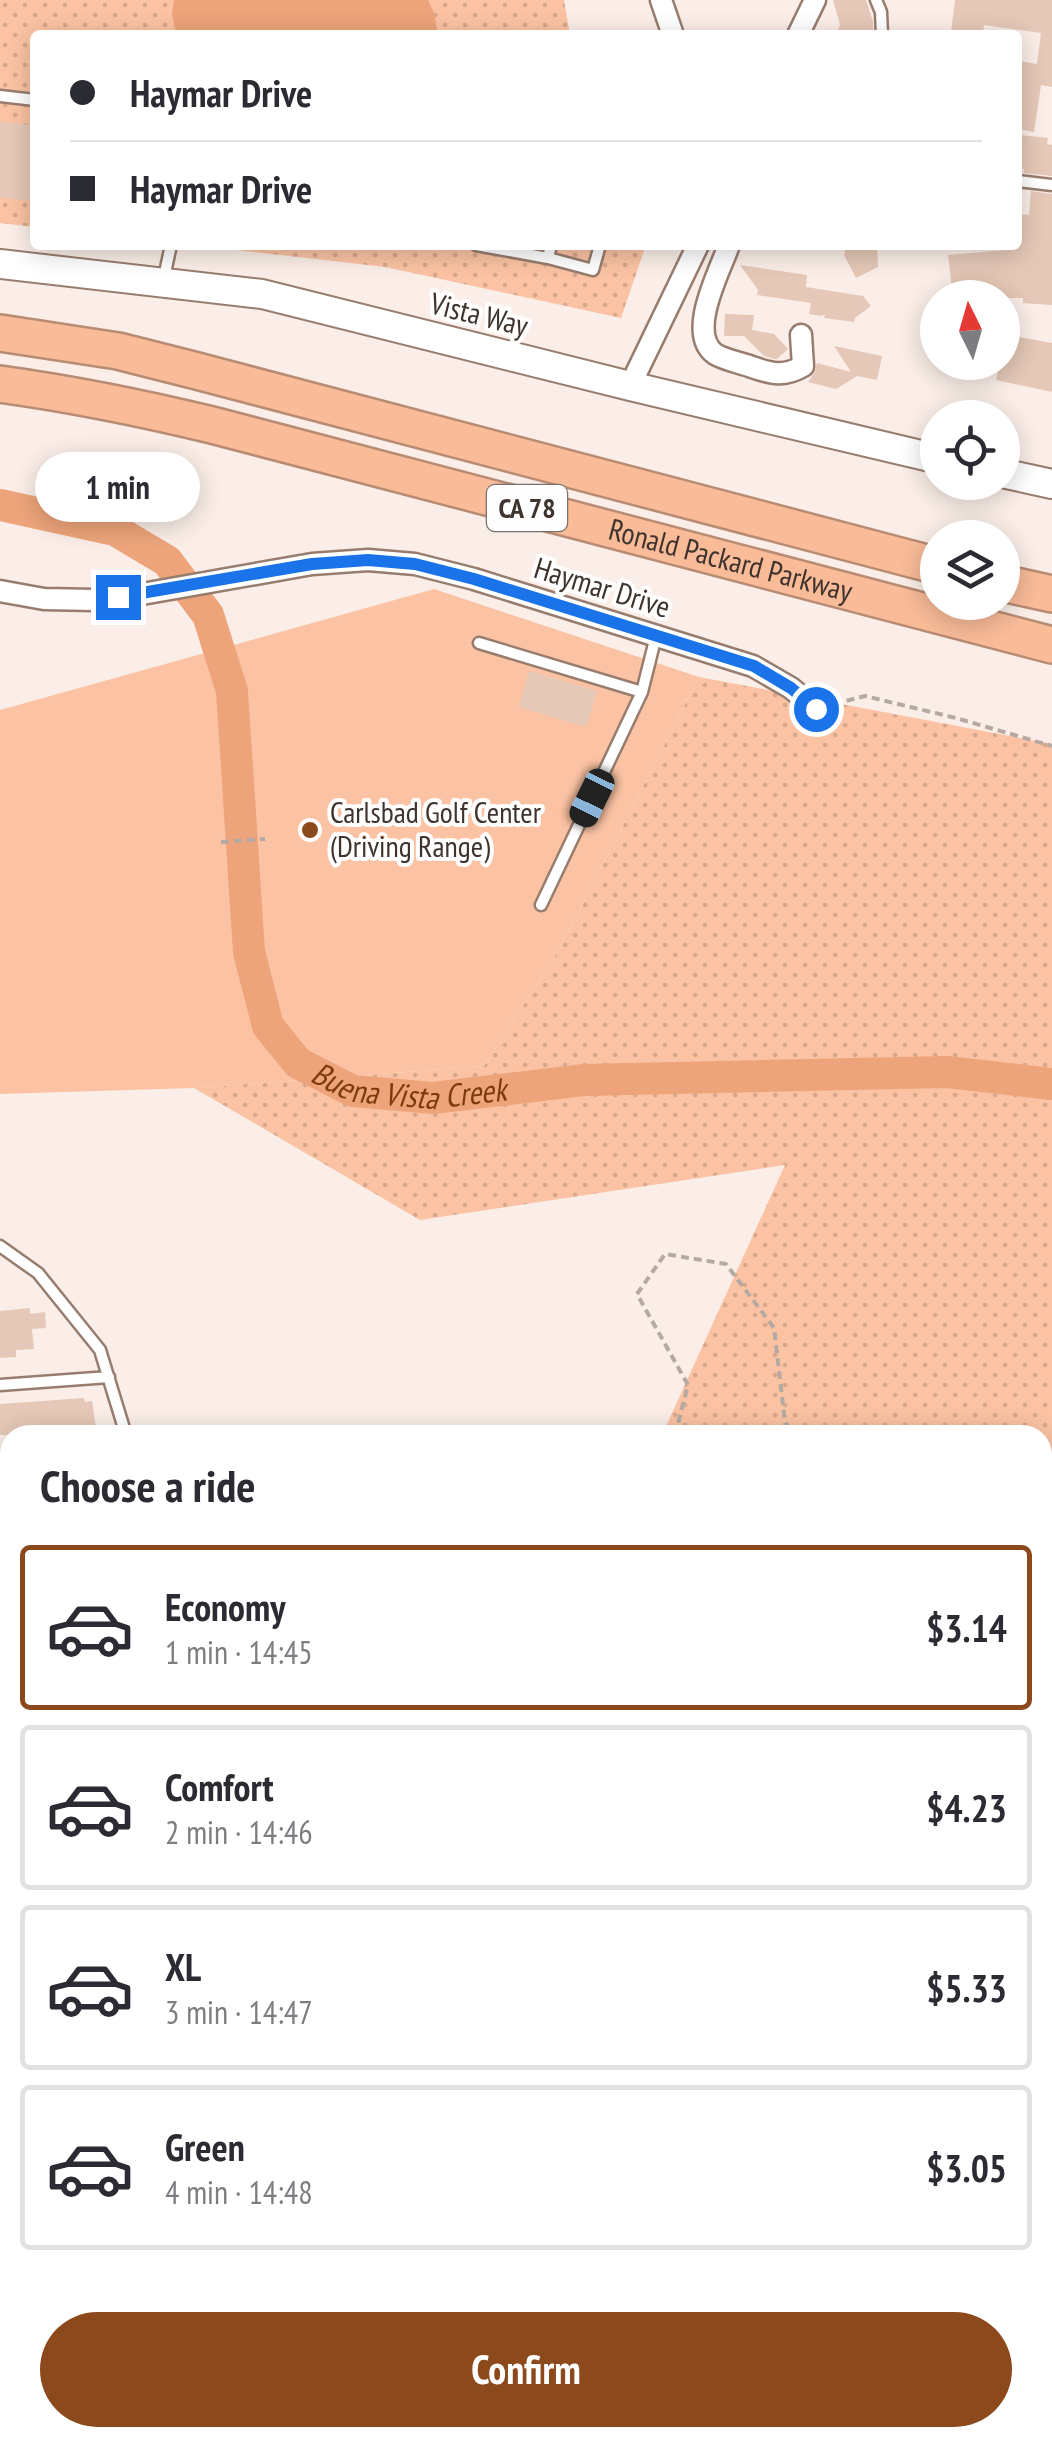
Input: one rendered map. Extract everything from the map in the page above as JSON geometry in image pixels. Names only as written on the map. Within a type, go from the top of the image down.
[{"type":"highway","name":"Ronald Packard Parkway","points":[[0,333],[118,351],[197,370],[920,561]]},
{"type":"highway","name":"Ronald Packard Parkway","points":[[0,384],[212,425],[1052,644]]},
{"type":"highway","points":[[1020,587],[1052,594]]},
{"type":"main road","name":"Vista Way","points":[[0,264],[262,294],[920,455]]},
{"type":"main road","points":[[1020,477],[1052,484]]},
{"type":"street","points":[[661,0],[671,30]]},
{"type":"street","points":[[800,30],[815,0]]},
{"type":"street","points":[[630,386],[696,250]]},
{"type":"street","points":[[727,250],[702,322],[704,336],[714,353],[774,375],[792,373],[803,366],[801,335]]},
{"type":"street","name":"Haymar Drive","points":[[0,591],[94,600],[312,564],[368,560],[415,564],[754,666],[791,688],[816,709]]},
{"type":"lane","points":[[876,0],[882,30]]},
{"type":"lane","points":[[0,96],[30,99]]},
{"type":"lane","points":[[1022,182],[1052,185]]},
{"type":"lane","points":[[162,282],[170,250]]},
{"type":"lane","points":[[504,250],[593,270],[599,250]]},
{"type":"lane","points":[[548,258],[550,250]]},
{"type":"lane","points":[[542,905],[642,692],[656,636]]},
{"type":"lane","points":[[479,644],[642,692]]},
{"type":"lane","points":[[0,1246],[38,1273],[100,1350],[123,1425]]},
{"type":"lane","points":[[0,1385],[109,1377]]},
{"type":"path","points":[[816,709],[865,696],[1052,746]]},
{"type":"path","points":[[221,842],[265,840]]},
{"type":"path","points":[[678,1425],[688,1384],[637,1294],[665,1254],[726,1264],[774,1328],[787,1425]]},
{"type":"shaded area","points":[[0,0],[564,0],[569,30],[30,30],[30,226],[0,223]]},
{"type":"shaded area","points":[[174,0],[428,0],[437,30],[175,30]]},
{"type":"shaded area","points":[[237,250],[644,250],[621,318],[385,267]]},
{"type":"shaded area","name":"Carlsbad Golf Center (Driving Range)","points":[[434,589],[699,677],[559,950],[484,1066],[194,1088],[0,1094],[0,710]]},
{"type":"shaded area","points":[[699,677],[1052,744],[1052,1425],[667,1425],[785,1165],[420,1220],[194,1088],[484,1066],[559,950]]},
{"type":"building","points":[[833,0],[866,0],[873,30],[838,30],[840,25]]},
{"type":"building","points":[[955,0],[1052,0],[1052,87],[1041,85],[1034,132],[1022,130],[1022,62],[1037,64],[1041,33],[984,25],[984,30],[951,30]]},
{"type":"building","points":[[0,122],[30,125],[30,201],[0,198]]},
{"type":"building","points":[[1022,135],[1048,138],[1047,144],[1052,145],[1052,176],[1023,173]]},
{"type":"building","points":[[1031,191],[1052,194],[1052,305],[1023,303],[1020,280],[951,280],[948,255],[1022,250],[1022,214],[1029,215]]},
{"type":"building","points":[[846,250],[877,250],[878,267],[856,278],[844,255]]},
{"type":"building","points":[[740,265],[807,275],[806,287],[863,296],[871,306],[854,322],[809,314],[811,303],[757,295],[758,290]]},
{"type":"building","points":[[725,314],[754,315],[752,330],[774,334],[788,349],[774,359],[764,356],[744,336],[724,336]]},
{"type":"building","points":[[1020,337],[1052,343],[1052,392],[996,380],[1020,380]]},
{"type":"building","points":[[834,346],[882,356],[877,380],[857,376],[836,389],[808,382],[817,363],[851,372]]},
{"type":"building","points":[[529,671],[597,691],[586,727],[519,707]]},
{"type":"building","points":[[30,1308],[30,1314],[45,1312],[46,1328],[32,1329],[34,1349],[16,1350],[16,1357],[0,1358],[0,1311]]},
{"type":"building","points":[[84,1398],[85,1402],[92,1401],[96,1425],[0,1425],[0,1404]]},
{"type":"waterway","name":"Buena Vista Creek","points":[[0,505],[115,530],[167,561],[208,615],[232,691],[249,952],[268,1026],[298,1063],[353,1091],[433,1098],[584,1080],[947,1072],[1052,1084]]},
{"type":"place","name":"Carlsbad Golf Center (Driving Range)","points":[[310,830]]},
{"type":"route","points":[[118,597],[312,564],[368,560],[415,564],[754,666],[791,688],[816,709]]}]
